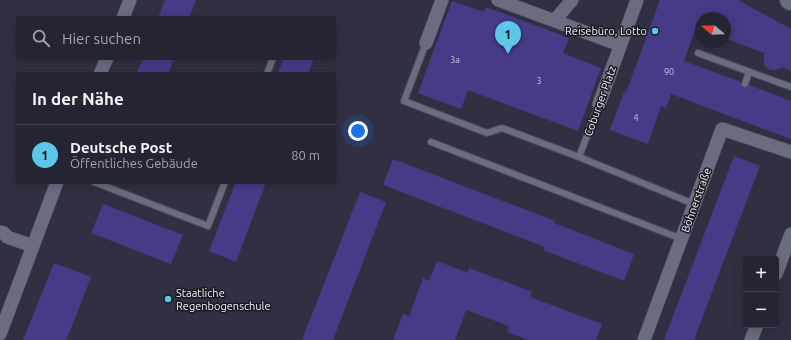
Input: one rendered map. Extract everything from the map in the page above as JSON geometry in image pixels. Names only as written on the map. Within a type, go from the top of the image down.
[{"type":"street","points":[[124,16],[130,0]]},
{"type":"street","points":[[426,43],[442,0]]},
{"type":"street","points":[[498,0],[620,45]]},
{"type":"street","points":[[555,20],[572,0]]},
{"type":"street","name":"Coburger Platz","points":[[599,104],[637,0]]},
{"type":"street","points":[[101,72],[105,60]]},
{"type":"street","name":"Böhnerstraße","points":[[644,340],[722,129],[791,152]]},
{"type":"street","points":[[0,334],[56,184]]},
{"type":"street","points":[[0,232],[4,233],[7,237],[33,246]]},
{"type":"street","points":[[779,266],[791,234]]},
{"type":"street","points":[[751,340],[756,328]]},
{"type":"lane","points":[[426,43],[404,101],[487,133],[502,128],[580,157],[694,204]]},
{"type":"lane","points":[[698,53],[791,87]]},
{"type":"lane","points":[[268,72],[272,60]]},
{"type":"lane","points":[[745,84],[749,72]]},
{"type":"lane","name":"Coburger Platz","points":[[580,157],[599,104]]},
{"type":"lane","points":[[431,142],[682,239]]},
{"type":"lane","points":[[99,184],[208,226],[224,184]]},
{"type":"building","points":[[165,0],[196,0],[190,16],[159,16]]},
{"type":"building","points":[[660,0],[738,0],[791,29],[791,72],[784,67],[771,70],[764,64],[764,53],[731,40],[731,12],[695,12],[695,30],[684,61],[741,82],[743,88],[746,88],[749,85],[791,101],[791,139],[671,94],[666,108],[661,106],[648,144],[610,130],[624,92],[626,93]]},
{"type":"building","points":[[452,1],[484,12],[486,7],[569,38],[563,53],[601,68],[578,131],[468,90],[461,109],[418,93]]},
{"type":"building","points":[[142,60],[173,60],[169,72],[137,72]]},
{"type":"building","points":[[283,60],[313,60],[309,72],[278,72]]},
{"type":"building","points":[[734,156],[760,166],[694,340],[664,340]]},
{"type":"building","points":[[393,159],[555,221],[554,223],[634,254],[624,281],[543,250],[545,247],[383,185]]},
{"type":"building","points":[[235,184],[265,184],[236,262],[209,251]]},
{"type":"building","points":[[360,192],[386,202],[333,340],[302,340]]},
{"type":"building","points":[[103,204],[183,235],[171,264],[91,233]]},
{"type":"building","points":[[437,261],[468,273],[469,268],[532,292],[530,297],[602,324],[596,340],[529,340],[507,332],[509,326],[466,310],[455,340],[393,340],[403,314],[409,316],[423,278],[429,281]]},
{"type":"building","points":[[54,263],[91,277],[72,326],[66,340],[23,340]]},
{"type":"place","name":"Reisebüro, Lotto","points":[[655,31]]},
{"type":"place","name":"Deutsche Post","points":[[508,54]]},
{"type":"place","name":"Staatliche Regenbogenschule","points":[[168,299]]}]
